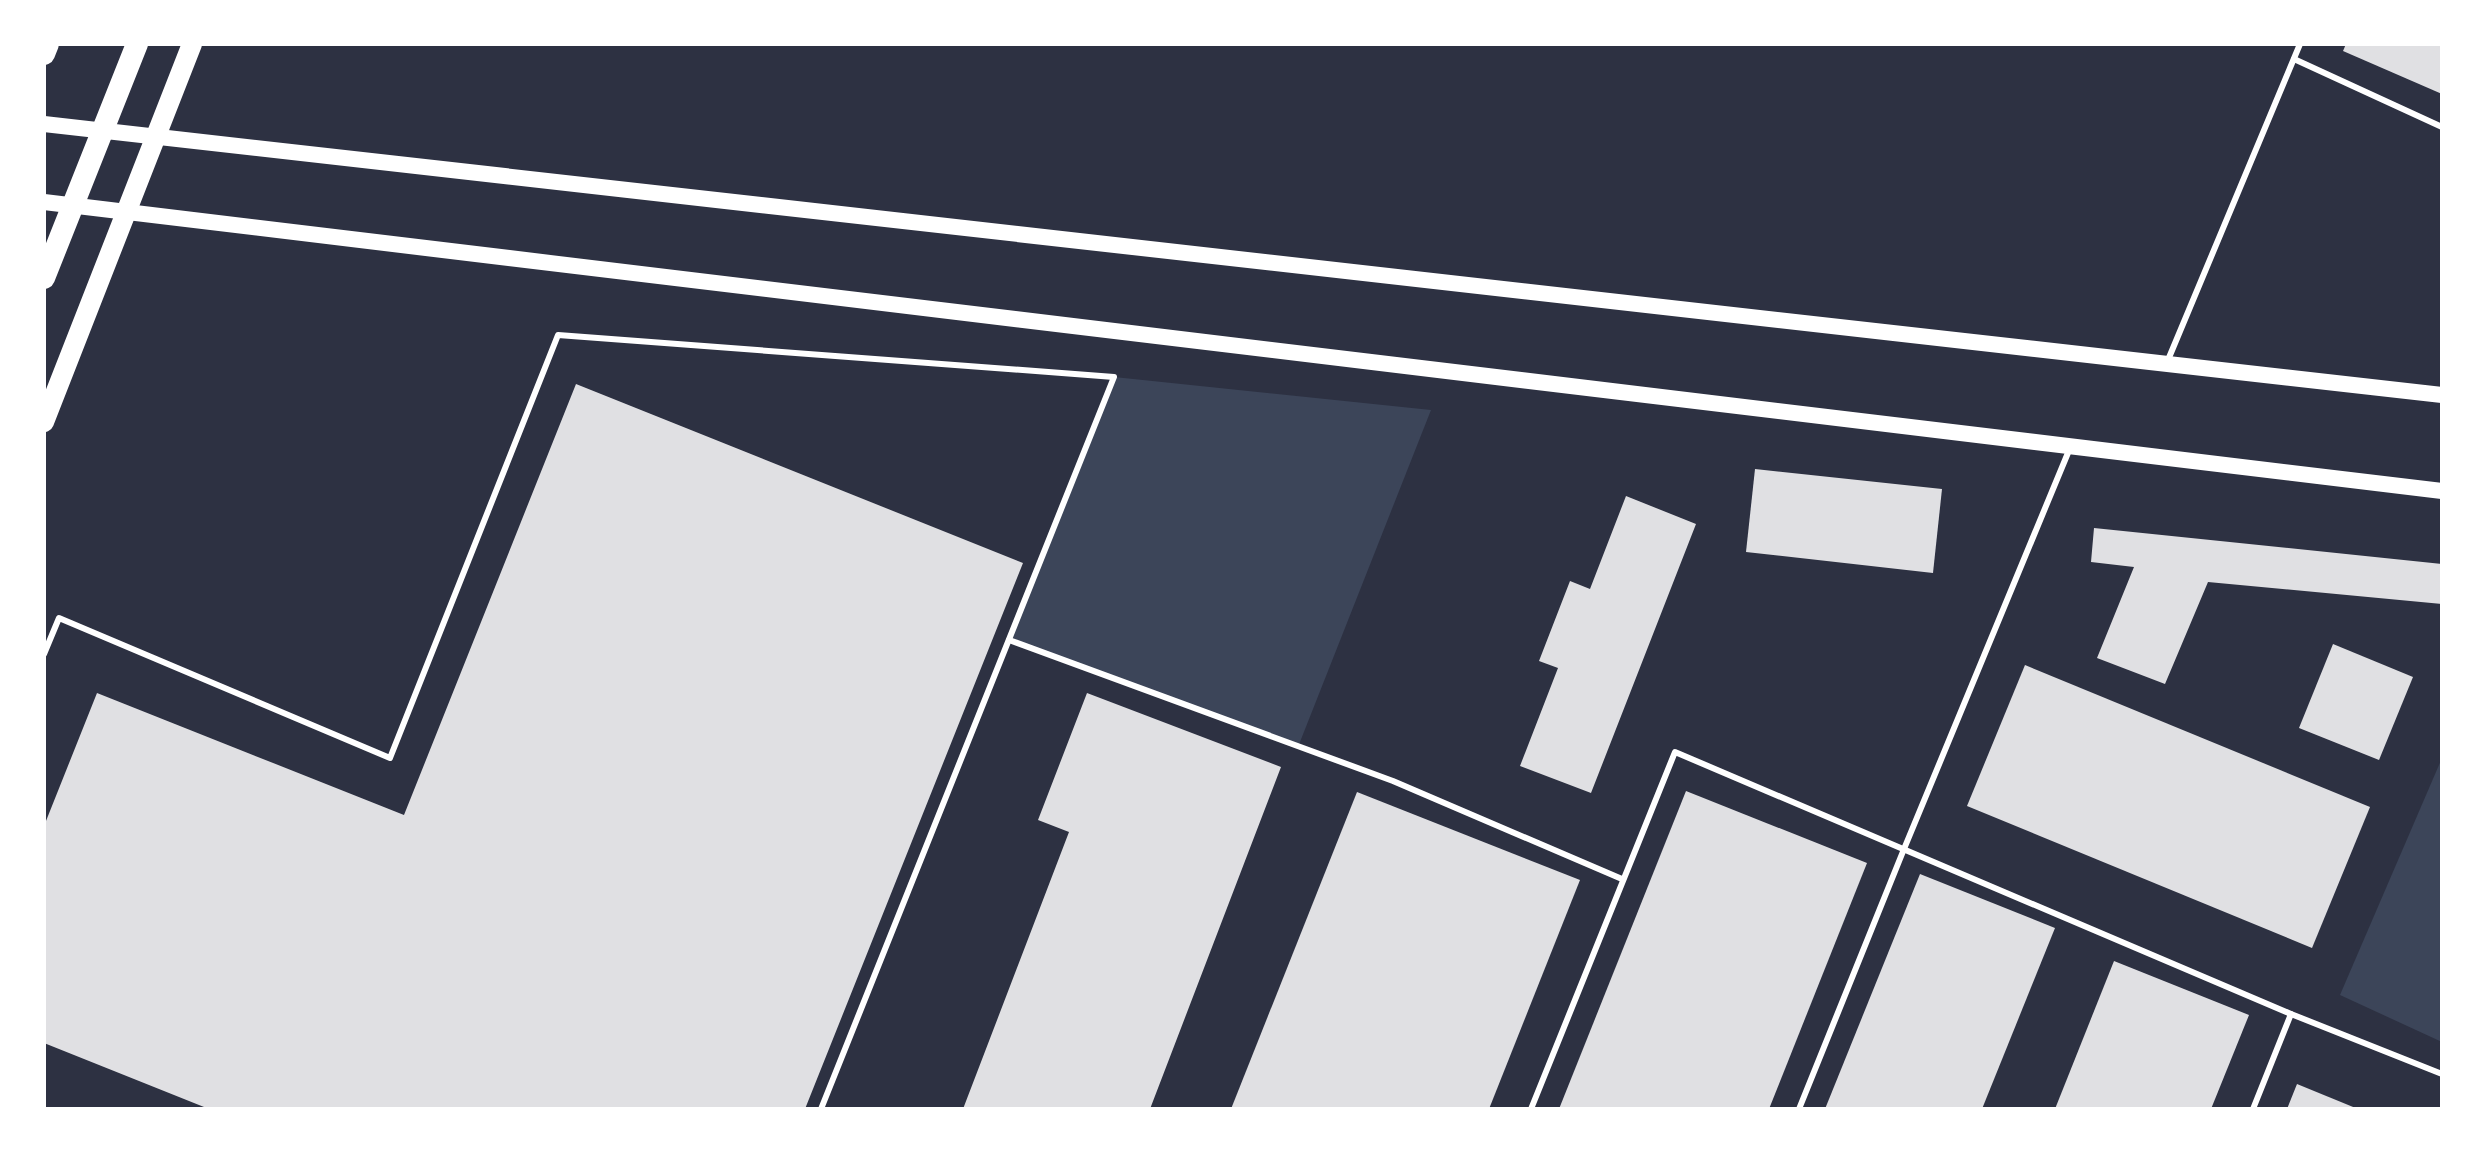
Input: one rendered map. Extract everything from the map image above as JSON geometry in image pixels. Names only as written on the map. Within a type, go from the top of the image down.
[{"type":"highway","points":[[44,54],[48,44]]},
{"type":"highway","points":[[44,278],[137,44]]},
{"type":"main road","points":[[44,422],[192,44]]},
{"type":"main road","points":[[44,124],[2442,395]]},
{"type":"main road","points":[[44,202],[2442,491]]},
{"type":"lane","points":[[2167,364],[2300,44]]},
{"type":"lane","points":[[2294,59],[2442,127]]},
{"type":"lane","points":[[44,654],[59,618],[390,758],[558,335],[1114,377],[821,1109]]},
{"type":"lane","points":[[1799,1109],[2071,445]]},
{"type":"lane","points":[[1009,640],[1393,781],[1622,879]]},
{"type":"lane","points":[[1531,1109],[1675,752],[2291,1014],[2442,1074]]},
{"type":"lane","points":[[2253,1109],[2291,1014]]},
{"type":"shaded area","points":[[1114,377],[1431,410],[1298,747],[1009,640]]},
{"type":"shaded area","points":[[2442,758],[2442,1042],[2340,995]]},
{"type":"building","points":[[2346,44],[2442,44],[2442,94],[2343,51]]},
{"type":"building","points":[[576,384],[1023,563],[805,1109],[209,1109],[44,1043],[44,826],[97,693],[404,815]]},
{"type":"building","points":[[1755,469],[1942,489],[1933,573],[1746,552]]},
{"type":"building","points":[[1626,496],[1696,524],[1591,793],[1520,766],[1558,668],[1539,661],[1570,581],[1590,589]]},
{"type":"building","points":[[2094,528],[2442,564],[2442,604],[2208,582],[2165,684],[2097,658],[2134,567],[2091,562]]},
{"type":"building","points":[[2333,644],[2413,677],[2379,760],[2299,728]]},
{"type":"building","points":[[2025,665],[2370,807],[2312,948],[1967,806]]},
{"type":"building","points":[[1087,693],[1281,767],[1150,1109],[963,1109],[1069,832],[1038,820]]},
{"type":"building","points":[[1686,791],[1867,863],[1769,1109],[1559,1109]]},
{"type":"building","points":[[1357,792],[1580,880],[1489,1109],[1231,1109]]},
{"type":"building","points":[[1920,874],[2055,928],[1982,1109],[1825,1109]]},
{"type":"building","points":[[2114,961],[2249,1015],[2211,1109],[2055,1109]]},
{"type":"building","points":[[2297,1084],[2358,1109],[2287,1109]]}]
